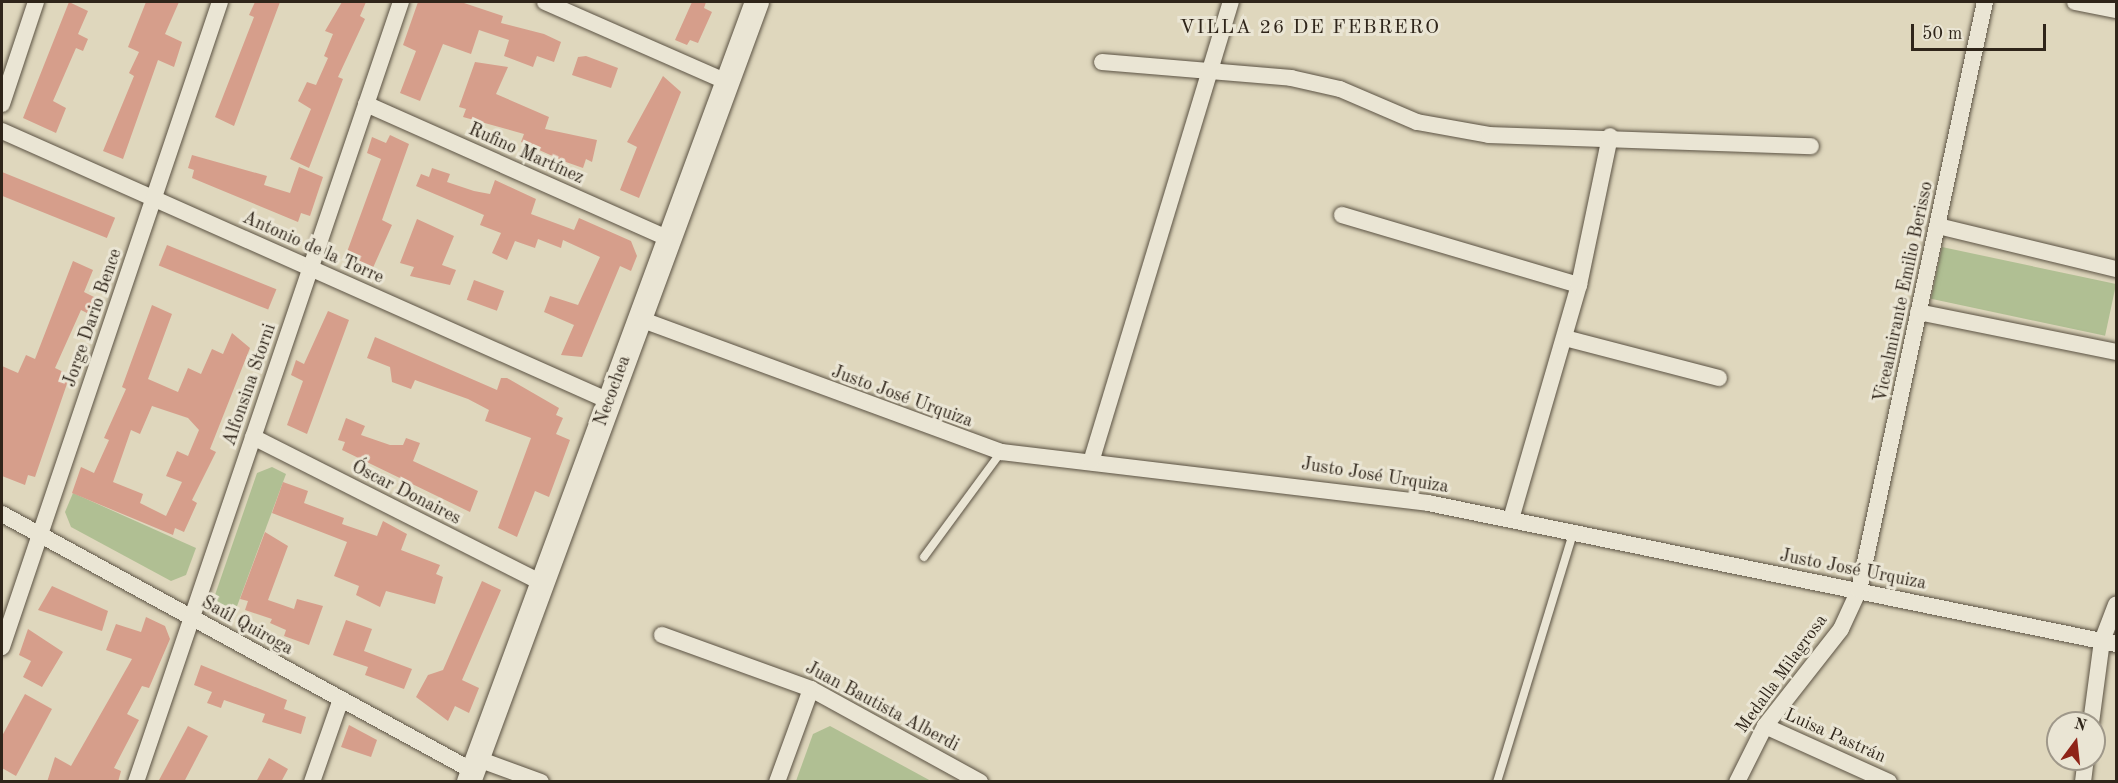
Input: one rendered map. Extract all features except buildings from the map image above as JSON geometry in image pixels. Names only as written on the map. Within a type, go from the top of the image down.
[{"type":"main road","name":"Necochea","points":[[473,770],[757,2]]},
{"type":"street","points":[[2,104],[36,2]]},
{"type":"street","name":"Jorge Dario Bence","points":[[2,647],[220,2]]},
{"type":"street","name":"Alfonsina Storni","points":[[136,782],[401,2]]},
{"type":"street","points":[[545,2],[727,82]]},
{"type":"street","points":[[1091,462],[1231,2]]},
{"type":"street","name":"Vicealmirante Emilio Berisso","points":[[1859,590],[1985,2]]},
{"type":"street","points":[[2075,2],[2116,10]]},
{"type":"street","points":[[1102,62],[1210,69],[1341,89],[1418,122],[1489,135],[1610,136],[1811,146]]},
{"type":"street","name":"Rufino Martínez","points":[[366,104],[669,239]]},
{"type":"street","name":"Antonio de la Torre","points":[[2,131],[609,401]]},
{"type":"street","points":[[1511,519],[1580,285],[1610,136]]},
{"type":"street","points":[[1342,215],[1580,285]]},
{"type":"street","points":[[1938,226],[2116,269]]},
{"type":"street","points":[[1918,312],[2116,352]]},
{"type":"street","name":"Justo José Urquiza","points":[[640,319],[1001,452],[1334,488],[1511,519],[1573,534],[1859,590],[2109,643]]},
{"type":"street","points":[[1565,338],[1719,378]]},
{"type":"street","name":"Óscar Donaires","points":[[253,437],[542,583]]},
{"type":"street","name":"Saúl Quiroga","points":[[2,514],[473,770],[541,782]]},
{"type":"street","name":"Medalla Milagrosa","points":[[1737,782],[1765,726],[1841,629],[1859,590]]},
{"type":"street","points":[[2094,711],[2116,605]]},
{"type":"street","name":"Juan Bautista Alberdi","points":[[662,635],[811,689],[980,782]]},
{"type":"street","points":[[777,782],[811,689]]},
{"type":"street","points":[[312,782],[341,699]]},
{"type":"street","name":"Luisa Pastrán","points":[[1765,726],[1889,782]]},
{"type":"lane","points":[[924,557],[1001,452]]},
{"type":"lane","points":[[1497,782],[1573,534]]},
{"type":"green space","points":[[1942,247],[2116,284],[2105,336],[1931,299]]},
{"type":"green space","points":[[272,467],[286,474],[233,617],[221,610],[215,595],[257,473]]},
{"type":"green space","points":[[73,493],[196,548],[186,575],[171,581],[71,527],[65,512]]},
{"type":"green space","points":[[830,726],[931,781],[796,781],[813,734]]},
{"type":"district","name":"VILLA 26 DE FEBRERO","points":[[1310,28]]}]
